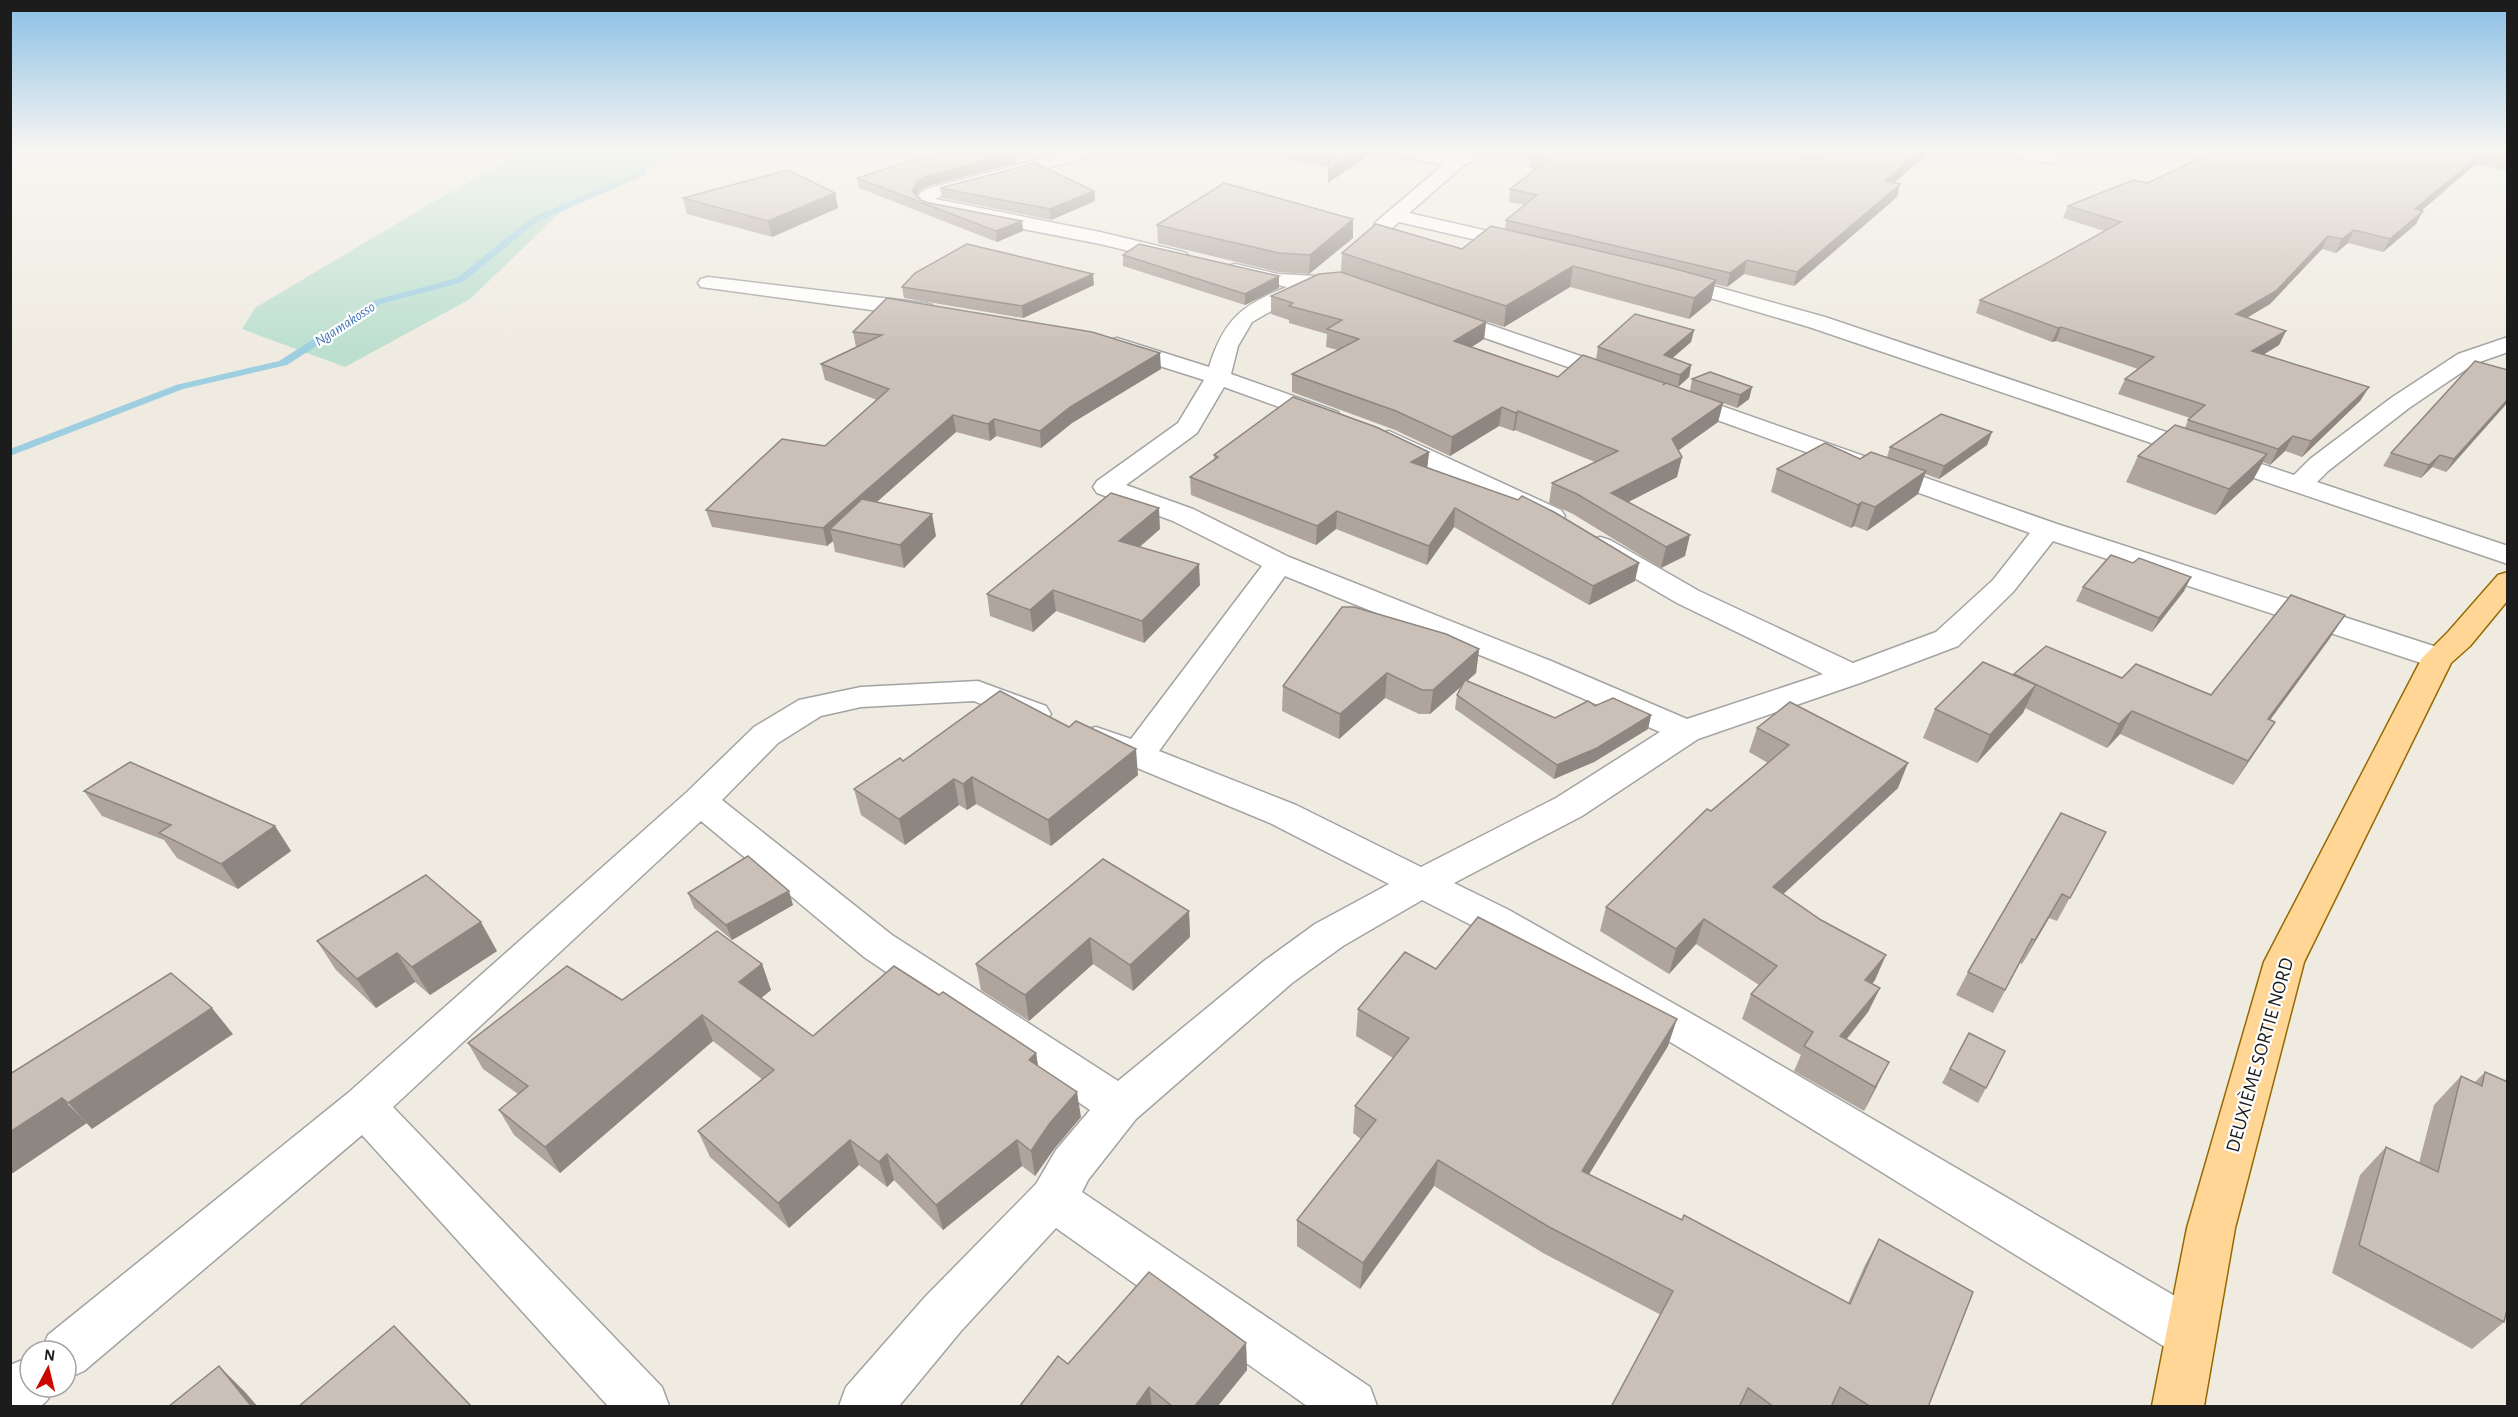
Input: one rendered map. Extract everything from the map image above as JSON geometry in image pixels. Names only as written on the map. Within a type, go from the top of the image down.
[{"type":"main road","name":"DEUXIÈME SORTIE NORD","points":[[2178,1407],[2211,1228],[2284,962],[2438,658],[2459,639],[2508,581]]},
{"type":"street","points":[[998,218],[1100,238],[1278,280],[1343,281],[1366,289]]},
{"type":"street","points":[[1364,241],[1394,218]]},
{"type":"street","points":[[1406,218],[1542,249]]},
{"type":"street","points":[[1339,261],[1315,282],[1277,298],[1244,318],[1227,346],[1218,377],[1188,428],[1106,487],[1184,514],[1279,562],[1540,668],[1686,731]]},
{"type":"street","points":[[1650,275],[1737,297],[1817,322],[2508,556]]},
{"type":"street","points":[[708,283],[946,314]]},
{"type":"street","points":[[1422,309],[1647,386],[2047,530],[2438,658]]},
{"type":"street","points":[[1098,339],[1218,377],[1385,437],[1576,531],[1688,597],[1852,675]]},
{"type":"street","points":[[2299,485],[2319,465],[2400,403],[2466,359],[2508,344]]},
{"type":"street","points":[[865,1407],[943,1314],[1053,1199],[1072,1165],[1120,1106],[1278,972],[1329,935],[1422,883],[1569,807],[1686,731],[1852,675],[1947,639],[2003,586],[2047,530]]},
{"type":"street","points":[[1138,754],[1279,562]]},
{"type":"street","points":[[78,1343],[364,1106],[700,801],[766,735],[811,706],[861,697],[978,691],[1283,814],[1496,920],[1707,1043],[2191,1334]]},
{"type":"street","points":[[700,801],[878,946],[1120,1106]]},
{"type":"street","points":[[364,1106],[643,1407]]},
{"type":"street","points":[[1053,1199],[1351,1407]]},
{"type":"green space","points":[[406,218],[554,218],[470,299],[345,367],[242,329],[255,308]]},
{"type":"building","points":[[757,218],[775,218],[768,221]]},
{"type":"building","points":[[962,218],[1007,218],[1022,221],[996,231]]},
{"type":"building","points":[[1168,218],[1353,219],[1310,255],[1279,253],[1157,225]]},
{"type":"building","points":[[1508,218],[1860,218],[1797,272],[1747,260],[1730,273],[1506,220]]},
{"type":"building","points":[[2108,218],[2415,218],[2390,239],[2354,230],[2342,239],[2328,236],[2276,291],[2236,314],[2286,331],[2252,351],[2369,387],[2311,441],[2293,436],[2278,449],[2188,420],[2205,405],[2125,379],[2154,357],[2061,327],[2058,328],[1980,300],[2121,222]]},
{"type":"building","points":[[1376,224],[1462,249],[1491,226],[1716,280],[1694,298],[1573,266],[1506,306],[1342,253]]},
{"type":"building","points":[[967,244],[1093,274],[1022,306],[902,287],[915,273]]},
{"type":"building","points":[[1139,244],[1279,276],[1245,294],[1123,255]]},
{"type":"building","points":[[1341,272],[1486,322],[1454,341],[1558,377],[1583,355],[1665,383],[1663,385],[1666,383],[1723,403],[1672,439],[1682,457],[1611,493],[1690,535],[1666,547],[1577,494],[1552,483],[1618,451],[1518,411],[1516,413],[1502,407],[1452,437],[1396,411],[1292,374],[1359,339],[1327,329],[1342,320],[1289,306],[1293,303],[1271,296],[1319,274]]},
{"type":"building","points":[[887,298],[1092,332],[1160,353],[1070,407],[1040,431],[994,419],[988,424],[953,415],[823,528],[706,510],[782,439],[825,446],[889,389],[821,364],[882,335],[853,332]]},
{"type":"building","points":[[1635,314],[1694,330],[1664,355],[1691,365],[1680,375],[1598,347]]},
{"type":"building","points":[[2475,361],[2508,370],[2508,399],[2454,459],[2440,455],[2429,465],[2391,453]]},
{"type":"building","points":[[1710,372],[1752,387],[1740,395],[1692,379]]},
{"type":"building","points":[[1293,397],[1376,427],[1429,452],[1411,462],[1518,500],[1522,496],[1554,512],[1639,563],[1593,586],[1455,508],[1429,546],[1337,511],[1317,526],[1190,477],[1218,457],[1214,455]]},
{"type":"building","points":[[1941,414],[1992,432],[1944,466],[1890,447]]},
{"type":"building","points":[[2175,425],[2267,454],[2229,489],[2138,456]]},
{"type":"building","points":[[1825,443],[1860,459],[1871,452],[1926,471],[1875,507],[1862,502],[1858,505],[1777,469]]},
{"type":"building","points":[[1111,493],[1159,508],[1119,541],[1199,564],[1142,621],[1053,590],[1030,610],[987,594]]},
{"type":"building","points":[[862,499],[932,514],[900,545],[830,529]]},
{"type":"building","points":[[2111,555],[2133,563],[2139,558],[2191,577],[2159,618],[2083,587]]},
{"type":"building","points":[[2291,595],[2345,615],[2268,719],[2275,722],[2248,761],[2132,711],[2119,724],[2014,674],[2046,646],[2122,678],[2136,664],[2211,695]]},
{"type":"building","points":[[1342,607],[1354,607],[1446,634],[1479,649],[1433,690],[1422,690],[1387,673],[1340,714],[1283,686]]},
{"type":"building","points":[[1983,662],[2036,685],[1990,735],[1935,709]]},
{"type":"building","points":[[1465,680],[1555,718],[1588,701],[1595,706],[1613,698],[1651,715],[1597,748],[1557,765],[1457,695]]},
{"type":"building","points":[[1000,691],[1069,727],[1076,721],[1136,749],[1048,820],[972,777],[963,784],[954,779],[899,819],[854,789],[900,758],[903,761]]},
{"type":"building","points":[[1790,702],[1908,763],[1773,887],[1821,920],[1886,955],[1865,980],[1880,988],[1840,1036],[1889,1062],[1875,1087],[1804,1046],[1813,1032],[1751,994],[1777,966],[1704,919],[1676,949],[1606,907],[1707,809],[1711,811],[1789,745],[1757,728]]},
{"type":"building","points":[[130,762],[275,826],[221,864],[159,833],[171,825],[84,791]]},
{"type":"building","points":[[2061,813],[2106,832],[2070,898],[2062,894],[2035,940],[2032,939],[2005,990],[1968,972]]},
{"type":"building","points":[[748,856],[789,891],[726,925],[688,893]]},
{"type":"building","points":[[1103,859],[1189,911],[1130,965],[1090,938],[1025,995],[976,964]]},
{"type":"building","points":[[426,875],[481,922],[412,967],[397,953],[357,979],[317,941]]},
{"type":"building","points":[[1478,917],[1677,1019],[1582,1171],[1682,1220],[1684,1215],[1850,1304],[1879,1239],[1973,1292],[1928,1407],[1871,1407],[1840,1387],[1831,1407],[1774,1407],[1748,1388],[1739,1407],[1611,1407],[1673,1291],[1549,1227],[1438,1160],[1363,1263],[1297,1220],[1376,1120],[1355,1106],[1409,1038],[1358,1009],[1405,952],[1436,969]]},
{"type":"building","points":[[717,931],[762,964],[739,982],[813,1036],[894,966],[939,995],[943,992],[1036,1053],[1029,1060],[1077,1092],[1050,1123],[1031,1151],[1017,1140],[936,1205],[887,1154],[879,1162],[850,1140],[778,1203],[698,1131],[774,1070],[702,1015],[545,1147],[499,1110],[528,1086],[468,1043],[567,966],[622,1000]]},
{"type":"building","points":[[171,973],[212,1008],[68,1103],[62,1098],[10,1132],[10,1074]]},
{"type":"building","points":[[1969,1033],[2005,1051],[1986,1088],[1950,1069]]},
{"type":"building","points":[[2485,1072],[2508,1082],[2508,1305],[2504,1322],[2359,1245],[2386,1147],[2438,1172],[2461,1076],[2482,1086]]},
{"type":"building","points":[[1149,1272],[1246,1343],[1194,1407],[1173,1407],[1149,1387],[1135,1407],[1019,1407],[1058,1356],[1068,1364]]},
{"type":"building","points":[[394,1326],[472,1407],[298,1407]]},
{"type":"building","points":[[219,1366],[252,1407],[168,1407]]},
{"type":"waterway","name":"Ngamakosso","points":[[10,453],[180,387],[283,363],[378,302],[460,280],[538,218]]}]
